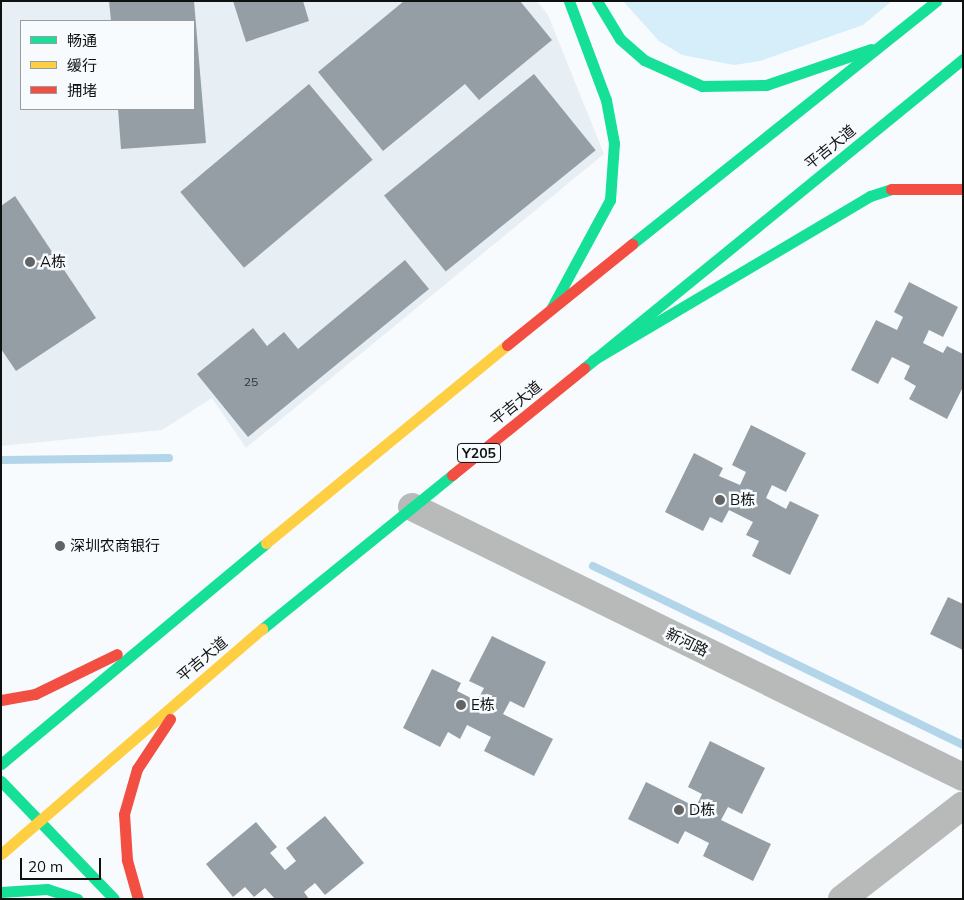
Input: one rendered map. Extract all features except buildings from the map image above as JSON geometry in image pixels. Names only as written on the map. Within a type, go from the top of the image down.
[{"type":"main road","points":[[551,309],[610,200],[614,143],[606,100],[568,1]]},
{"type":"main road","points":[[596,1],[620,39],[644,60],[672,77],[702,86],[734,89],[766,85],[871,49]]},
{"type":"main road","points":[[1,764],[551,309],[871,49],[936,1]]},
{"type":"main road","name":"平吉大道","points":[[1,854],[195,684],[963,59]]},
{"type":"main road","points":[[593,360],[870,196],[902,186],[963,189]]},
{"type":"main road","points":[[1,700],[35,694],[154,636]]},
{"type":"main road","points":[[138,899],[124,837],[129,791],[149,749],[195,684]]},
{"type":"main road","points":[[1,781],[114,899]]},
{"type":"main road","points":[[1,892],[47,889],[76,899]]},
{"type":"street","name":"新河路","points":[[412,507],[963,777]]},
{"type":"street","points":[[842,899],[963,805]]},
{"type":"shaded area","points":[[1,1],[537,1],[548,15],[604,154],[246,448],[212,398],[162,430],[1,446]]},
{"type":"shaded area","points":[[623,1],[892,1],[863,25],[760,61],[734,65],[682,55],[659,41]]},
{"type":"waterway","points":[[1,460],[169,458]]},
{"type":"waterway","points":[[593,566],[963,745]]},
{"type":"traffic: fast","points":[[551,309],[610,200],[614,143],[606,100],[569,1]]},
{"type":"traffic: fast","points":[[597,1],[620,39],[644,60],[702,86],[766,85],[871,49]]},
{"type":"traffic: fast","points":[[632,244],[936,1]]},
{"type":"traffic: fast","points":[[584,368],[963,59]]},
{"type":"traffic: fast","points":[[593,360],[870,196],[891,189]]},
{"type":"traffic: fast","points":[[262,629],[452,475]]},
{"type":"traffic: fast","points":[[1,764],[266,543]]},
{"type":"traffic: fast","points":[[1,781],[114,899]]},
{"type":"traffic: fast","points":[[1,892],[47,889],[77,899]]},
{"type":"traffic: slow","points":[[266,543],[507,345]]},
{"type":"traffic: slow","points":[[1,854],[262,629]]},
{"type":"traffic: jam","points":[[891,189],[963,189]]},
{"type":"traffic: jam","points":[[507,345],[632,244]]},
{"type":"traffic: jam","points":[[452,475],[584,368]]},
{"type":"traffic: jam","points":[[1,700],[35,694],[117,654]]},
{"type":"traffic: jam","points":[[138,899],[127,860],[124,814],[137,769],[170,719]]},
{"type":"place","name":"A栋","points":[[30,262]]},
{"type":"place","name":"B栋","points":[[720,500]]},
{"type":"place","name":"深圳农商银行","points":[[60,546]]},
{"type":"place","name":"E栋","points":[[461,705]]},
{"type":"place","name":"D栋","points":[[679,810]]}]
